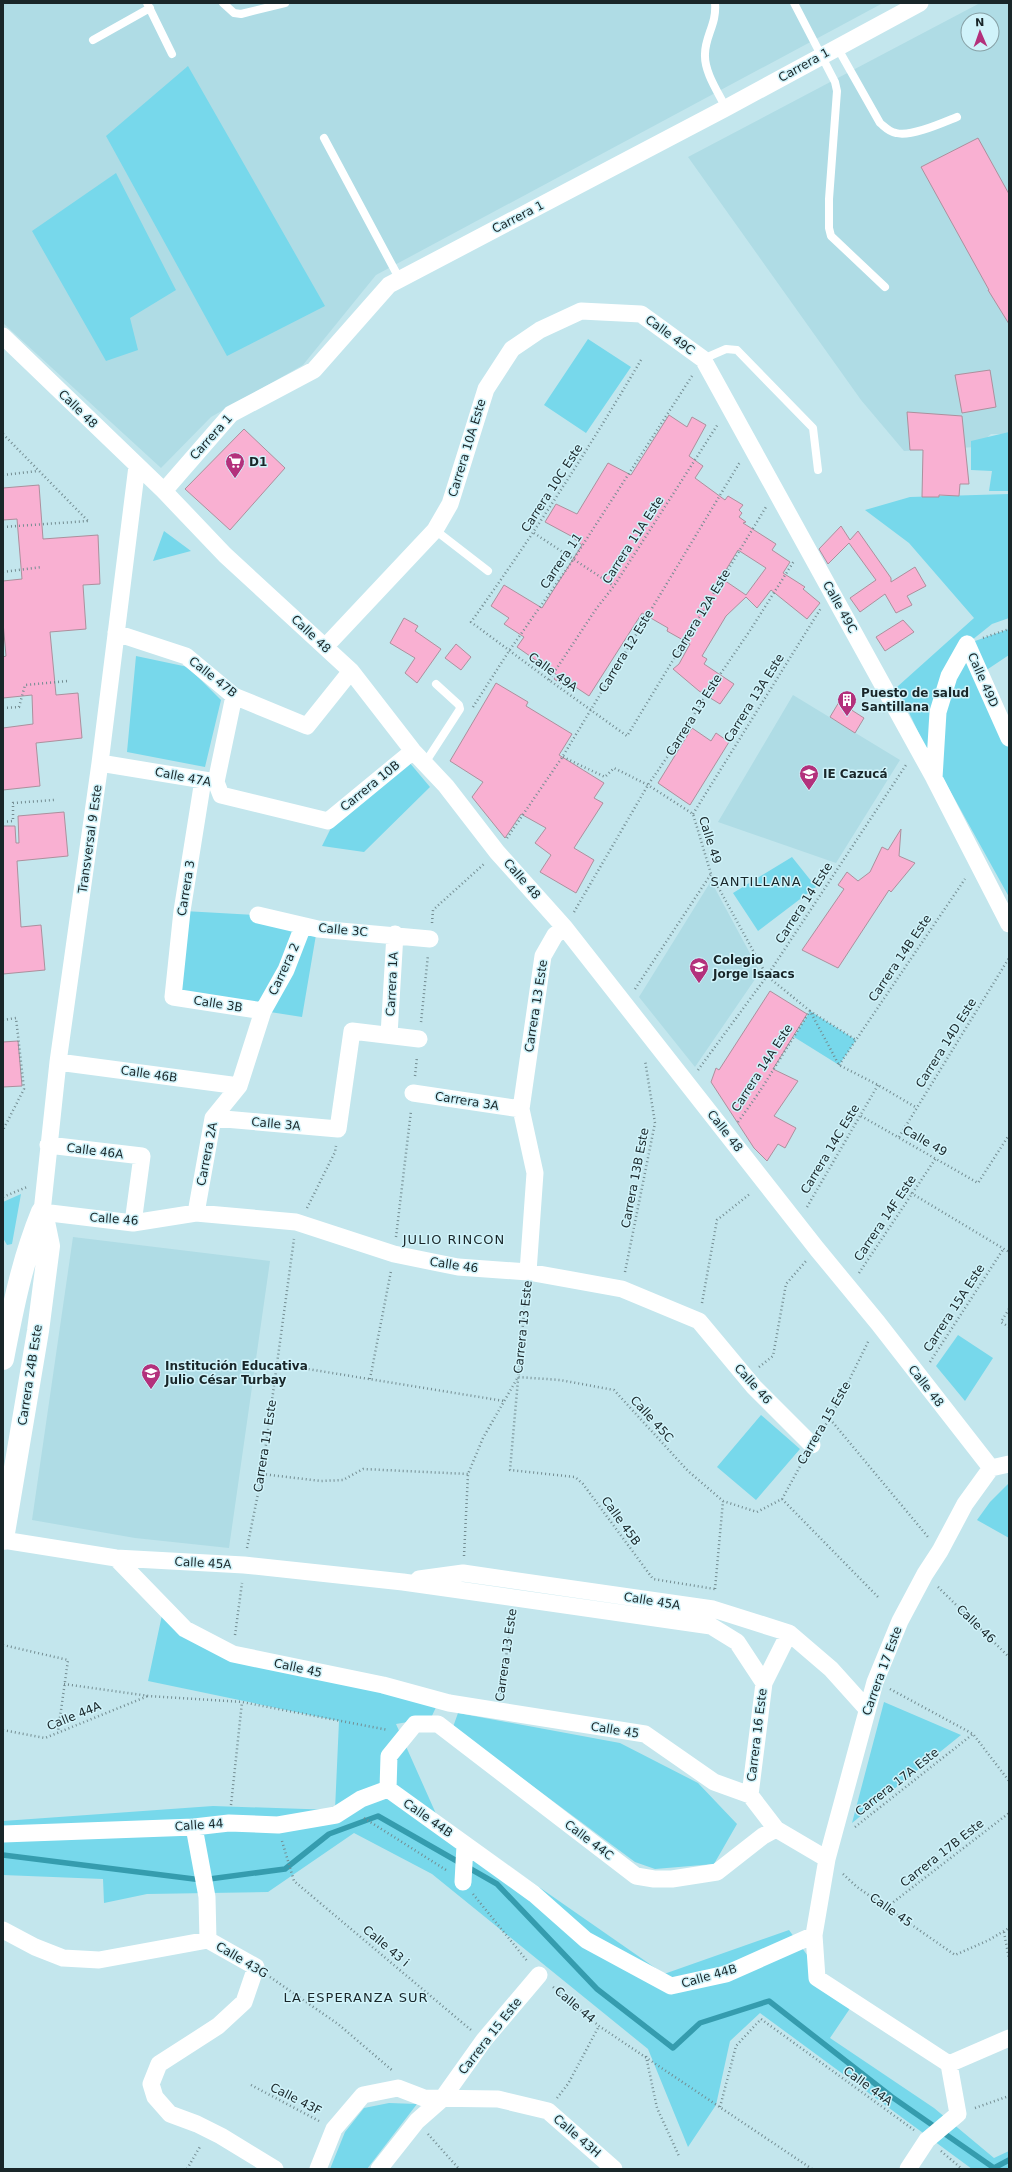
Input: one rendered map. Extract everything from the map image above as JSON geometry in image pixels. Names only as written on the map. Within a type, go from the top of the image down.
[{"type":"main road","points":[[3,1359],[9,1300],[42,1212]]},
{"type":"main road","name":"Carrera 24B Este","points":[[3,1540],[38,1331],[49,1246],[42,1212]]},
{"type":"main road","points":[[3,1277],[9,1300],[38,1331]]},
{"type":"street","name":"Carrera 1","points":[[164,491],[231,414],[314,370],[380,294],[399,278],[726,108],[915,4]]},
{"type":"street","name":"Carrera 10A Este","points":[[325,647],[435,530],[450,504],[486,389],[512,349],[540,330],[581,311],[641,314]]},
{"type":"street","name":"Calle 49C","points":[[641,314],[703,359],[934,778],[1009,924]]},
{"type":"street","name":"Calle 48","points":[[3,336],[164,491],[225,555],[351,671],[413,751],[446,786],[498,852],[565,928],[991,1468]]},
{"type":"street","name":"Transversal 9 Este","points":[[42,1212],[58,1062],[100,762],[137,466]]},
{"type":"street","name":"Calle 47B","points":[[116,633],[186,656],[234,696],[307,726],[351,671]]},
{"type":"street","name":"Calle 49D","points":[[967,644],[1009,738]]},
{"type":"street","points":[[934,778],[938,712],[949,676],[967,644]]},
{"type":"street","name":"Carrera 3","points":[[173,997],[182,911],[210,781],[234,696]]},
{"type":"street","name":"Carrera 10B","points":[[328,821],[413,751]]},
{"type":"street","name":"Calle 47A","points":[[100,762],[210,781],[221,795],[328,821]]},
{"type":"street","name":"Calle 3C","points":[[258,915],[303,926],[430,938]]},
{"type":"street","name":"Carrera 2","points":[[263,1011],[286,970],[303,926]]},
{"type":"street","name":"Carrera 13 Este","points":[[528,1272],[534,1173],[521,1109],[543,956],[555,935],[565,928]]},
{"type":"street","name":"Carrera 1A","points":[[390,1035],[395,934]]},
{"type":"street","name":"Calle 3B","points":[[173,997],[263,1011]]},
{"type":"street","name":"Carrera 2A","points":[[196,1213],[213,1118],[239,1086],[263,1011]]},
{"type":"street","points":[[338,1129],[352,1031],[419,1039]]},
{"type":"street","name":"Calle 46B","points":[[58,1062],[239,1086]]},
{"type":"street","name":"Carrera 3A","points":[[413,1093],[521,1109]]},
{"type":"street","name":"Calle 3A","points":[[213,1118],[338,1129]]},
{"type":"street","name":"Calle 46A","points":[[48,1145],[142,1156],[133,1223]]},
{"type":"street","name":"Calle 46","points":[[42,1212],[133,1223],[196,1213],[296,1222],[394,1254],[458,1267],[528,1272],[622,1289],[699,1321],[746,1377],[812,1445]]},
{"type":"street","points":[[991,1468],[1009,1464]]},
{"type":"street","name":"Carrera 17 Este","points":[[814,1935],[830,1852],[875,1682],[900,1621],[924,1574],[940,1551],[965,1504],[991,1468]]},
{"type":"street","name":"Calle 45A","points":[[3,1540],[116,1558],[244,1565],[403,1582],[514,1599],[712,1618],[737,1642],[764,1683]]},
{"type":"street","name":"Calle 45","points":[[116,1558],[185,1629],[233,1654],[383,1685],[449,1703],[645,1734],[714,1782],[750,1795]]},
{"type":"street","points":[[461,1591],[463,1572]]},
{"type":"street","name":"Calle 45A","points":[[403,1582],[463,1572],[788,1632],[831,1669],[867,1709]]},
{"type":"street","name":"Carrera 16 Este","points":[[750,1795],[764,1683],[788,1632]]},
{"type":"street","points":[[388,1789],[389,1756],[410,1729],[438,1724],[449,1703]]},
{"type":"street","name":"Calle 44C","points":[[438,1724],[636,1876],[654,1879],[672,1879],[717,1872],[763,1836],[776,1829]]},
{"type":"street","name":"Calle 44","points":[[3,1834],[194,1827],[229,1823],[278,1825],[336,1815],[360,1799],[388,1789]]},
{"type":"street","name":"Calle 44B","points":[[388,1789],[534,1894],[586,1940],[671,1986],[726,1974],[814,1935]]},
{"type":"street","points":[[750,1795],[776,1829],[830,1852]]},
{"type":"street","points":[[194,1827],[207,1897],[208,1940]]},
{"type":"street","points":[[463,1882],[465,1845]]},
{"type":"street","name":"Calle 43G","points":[[3,1930],[63,1958],[99,1960],[208,1940],[256,1967]]},
{"type":"street","points":[[814,1935],[817,1978],[949,2064],[958,2114],[927,2140],[908,2169]]},
{"type":"street","points":[[256,1967],[244,2002],[218,2026],[158,2064],[151,2084],[155,2097],[170,2114],[209,2131],[275,2169]]},
{"type":"street","name":"Carrera 15 Este","points":[[379,2169],[417,2121],[442,2099],[484,2040],[539,1975]]},
{"type":"street","points":[[949,2064],[1009,2038]]},
{"type":"street","points":[[318,2169],[334,2128],[364,2095],[398,2088],[424,2098],[442,2099]]},
{"type":"street","name":"Calle 43H","points":[[442,2099],[498,2099],[548,2111],[614,2169]]},
{"type":"lane","points":[[223,3],[234,13],[241,14],[285,3]]},
{"type":"lane","points":[[715,3],[716,15],[705,53],[706,66],[726,108]]},
{"type":"lane","points":[[794,3],[822,55],[835,82],[837,91],[828,199],[829,228],[836,242],[885,287]]},
{"type":"lane","points":[[93,40],[148,6],[172,54]]},
{"type":"lane","points":[[837,47],[880,123],[888,130],[896,134],[907,134],[957,117]]},
{"type":"lane","points":[[324,138],[399,278]]},
{"type":"lane","points":[[703,359],[726,349],[737,350],[813,428],[818,470]]},
{"type":"lane","points":[[435,530],[488,571]]},
{"type":"lane","points":[[425,764],[460,709],[459,705],[436,684]]},
{"type":"path","name":"Carrera 11","points":[[470,711],[509,651],[573,560],[703,359]]},
{"type":"path","name":"Carrera 10C Este","points":[[471,622],[534,533],[599,431],[641,360]]},
{"type":"path","name":"Carrera 11A Este","points":[[549,680],[596,609],[614,586],[729,407]]},
{"type":"path","points":[[3,434],[88,521],[3,527]]},
{"type":"path","name":"Carrera 12 Este","points":[[498,852],[563,756],[750,446]]},
{"type":"path","points":[[3,475],[39,471]]},
{"type":"path","name":"Carrera 12A Este","points":[[626,736],[775,492]]},
{"type":"path","points":[[534,533],[614,586]]},
{"type":"path","name":"Carrera 13 Este","points":[[565,928],[648,785],[681,737],[702,701],[751,629],[804,544]]},
{"type":"path","points":[[3,572],[42,567]]},
{"type":"path","name":"Carrera 13A Este","points":[[693,814],[832,591]]},
{"type":"path","name":"Calle 49A","points":[[471,622],[626,736]]},
{"type":"path","points":[[967,644],[1009,629]]},
{"type":"path","points":[[3,708],[19,707],[25,685],[68,681]]},
{"type":"path","name":"Carrera 14 Este","points":[[688,1084],[767,976],[917,748]]},
{"type":"path","name":"Calle 49","points":[[563,756],[605,777],[614,768],[648,785],[693,814],[711,874],[767,976],[810,1011],[856,1040]]},
{"type":"path","points":[[3,822],[13,821],[13,803],[54,800]]},
{"type":"path","name":"Carrera 14B Este","points":[[839,1066],[977,862]]},
{"type":"path","points":[[625,1004],[711,874]]},
{"type":"path","name":"Carrera 14D Este","points":[[899,1137],[1009,958]]},
{"type":"path","name":"Calle 49","points":[[810,1011],[839,1066],[878,1085],[917,1108]]},
{"type":"path","name":"Carrera 14A Este","points":[[728,1135],[760,1091],[810,1011]]},
{"type":"path","points":[[3,1020],[16,1018],[24,1089],[3,1130]]},
{"type":"path","name":"Carrera 13B Este","points":[[622,1289],[655,1123],[645,1058]]},
{"type":"path","name":"Carrera 14C Este","points":[[797,1222],[878,1085]]},
{"type":"path","name":"Calle 49","points":[[861,1116],[978,1183],[1009,1135]]},
{"type":"path","name":"Carrera 11 Este","points":[[233,1654],[244,1565],[262,1474],[296,1222],[311,1202],[335,1152],[338,1129]]},
{"type":"path","name":"Carrera 14F Este","points":[[849,1288],[911,1193],[936,1158]]},
{"type":"path","points":[[699,1321],[717,1220],[765,1182]]},
{"type":"path","points":[[3,1197],[27,1187]]},
{"type":"path","points":[[911,1193],[1009,1252]]},
{"type":"path","name":"Carrera 15A Este","points":[[920,1377],[1004,1248]]},
{"type":"path","points":[[746,1377],[773,1356],[786,1284],[817,1249]]},
{"type":"path","name":"Carrera 13 Este","points":[[510,1470],[528,1272]]},
{"type":"path","points":[[1009,1309],[1001,1322],[1009,1327]]},
{"type":"path","name":"Carrera 15 Este","points":[[782,1499],[812,1445],[830,1419],[878,1323]]},
{"type":"path","points":[[277,1364],[504,1401]]},
{"type":"path","points":[[463,1572],[468,1474],[483,1438],[518,1377]]},
{"type":"path","name":"Calle 45C","points":[[518,1377],[560,1380],[614,1390],[679,1462],[723,1501],[757,1512],[782,1499]]},
{"type":"path","points":[[830,1419],[940,1551]]},
{"type":"path","points":[[262,1474],[321,1481],[343,1480],[363,1469],[468,1474]]},
{"type":"path","name":"Calle 45B","points":[[510,1470],[575,1477],[583,1484],[653,1579],[715,1589]]},
{"type":"path","points":[[782,1499],[879,1598]]},
{"type":"path","points":[[712,1618],[723,1501]]},
{"type":"path","name":"Calle 46","points":[[924,1574],[1009,1657]]},
{"type":"path","name":"Carrera 13 Este","points":[[498,1711],[514,1599]]},
{"type":"path","points":[[3,1645],[68,1660],[58,1732]]},
{"type":"path","points":[[875,1682],[973,1734],[1009,1781]]},
{"type":"path","points":[[64,1684],[149,1696],[242,1702],[410,1729]]},
{"type":"path","name":"Calle 44A","points":[[3,1730],[45,1738],[149,1696]]},
{"type":"path","points":[[229,1823],[242,1702]]},
{"type":"path","name":"Carrera 17A Este","points":[[830,1852],[973,1734]]},
{"type":"path","name":"Carrera 17B Este","points":[[887,1907],[1009,1813]]},
{"type":"path","name":"Calle 44","points":[[362,1817],[463,1882],[539,1975],[599,2026],[646,2056],[812,2169]]},
{"type":"path","name":"Calle 45","points":[[830,1852],[857,1887],[955,1955],[1004,1932]]},
{"type":"path","name":"Calle 43 i","points":[[288,1858],[294,1881],[484,2040]]},
{"type":"path","points":[[1009,1928],[1004,1932],[1009,1959]]},
{"type":"path","name":"Calle 43G","points":[[256,1967],[338,2024],[395,2073]]},
{"type":"path","name":"Calle 44A","points":[[720,2107],[736,2046],[761,2019],[927,2140],[962,2169]]},
{"type":"path","points":[[548,2111],[568,2084],[599,2026]]},
{"type":"path","points":[[646,2056],[657,2108],[679,2156]]},
{"type":"path","name":"Calle 43F","points":[[251,2086],[334,2128]]},
{"type":"path","points":[[958,2114],[1009,2096]]},
{"type":"path","points":[[417,2121],[459,2169]]},
{"type":"path","points":[[187,2169],[209,2131]]},
{"type":"shaded area","points":[[3,3],[883,3],[376,275],[303,365],[211,417],[161,468],[3,323]]},
{"type":"shaded area","points":[[980,3],[1009,3],[1009,434],[991,434],[976,447],[904,451],[861,400],[688,157],[960,14],[960,52],[1000,52],[1000,12],[963,12]]},
{"type":"shaded area","points":[[188,66],[325,306],[227,356],[106,136]]},
{"type":"shaded area","points":[[116,173],[176,290],[130,318],[138,350],[106,361],[32,231]]},
{"type":"shaded area","points":[[588,339],[631,367],[586,433],[544,405]]},
{"type":"shaded area","points":[[1009,432],[1009,491],[989,491],[992,471],[971,470],[971,441]]},
{"type":"shaded area","points":[[1009,494],[1009,618],[992,624],[967,644],[976,661],[975,641],[1009,629],[1009,655],[982,673],[1009,733],[1009,897],[922,740],[897,687],[974,618],[909,543],[865,510],[910,497]]},
{"type":"shaded area","points":[[164,531],[191,551],[153,561]]},
{"type":"shaded area","points":[[136,656],[188,667],[221,700],[205,767],[127,752]]},
{"type":"shaded area","name":"IE Cazucá","points":[[793,695],[900,760],[836,863],[718,822]]},
{"type":"shaded area","points":[[409,762],[430,787],[364,852],[322,846],[332,826]]},
{"type":"shaded area","points":[[792,857],[816,887],[758,931],[733,893]]},
{"type":"shaded area","name":"Colegio Jorge Isaacs","points":[[711,881],[760,972],[695,1067],[639,997]]},
{"type":"shaded area","points":[[184,911],[255,915],[317,929],[302,1017],[174,997]]},
{"type":"shaded area","points":[[810,1011],[856,1040],[839,1065],[794,1037]]},
{"type":"shaded area","points":[[21,1194],[12,1244],[7,1245],[3,1238],[3,1202]]},
{"type":"shaded area","name":"Institución Educativa Julio César Turbay","points":[[73,1237],[270,1261],[229,1548],[135,1538],[32,1520]]},
{"type":"shaded area","points":[[958,1335],[993,1358],[965,1401],[936,1366]]},
{"type":"shaded area","points":[[761,1415],[800,1449],[756,1500],[717,1467]]},
{"type":"shaded area","points":[[1009,1483],[1009,1538],[977,1520],[990,1502]]},
{"type":"shaded area","points":[[162,1615],[183,1635],[437,1705],[431,1718],[396,1724],[437,1816],[664,1974],[789,1930],[826,1981],[855,2001],[830,2038],[934,2108],[994,2158],[1009,2151],[1009,2169],[972,2169],[760,2013],[730,2041],[716,2105],[688,2147],[648,2049],[432,1874],[354,1833],[268,1892],[147,1894],[104,1903],[103,1879],[3,1875],[3,1821],[213,1806],[335,1810],[339,1721],[148,1681]]},
{"type":"shaded area","points":[[884,1702],[961,1735],[852,1823]]},
{"type":"shaded area","points":[[458,1713],[620,1743],[698,1783],[737,1824],[714,1864],[655,1869],[635,1862],[453,1727]]},
{"type":"shaded area","points":[[389,2103],[417,2104],[367,2169],[330,2169],[345,2132],[364,2108]]},
{"type":"building","points":[[978,138],[1009,194],[1009,324],[988,290],[921,167]]},
{"type":"building","points":[[990,370],[996,407],[962,413],[955,375]]},
{"type":"building","points":[[907,412],[962,416],[969,484],[960,484],[959,496],[939,495],[939,497],[922,497],[923,450],[910,450]]},
{"type":"building","points":[[669,415],[687,427],[692,417],[706,425],[689,456],[703,466],[695,478],[725,500],[728,496],[743,505],[739,510],[742,513],[739,517],[746,522],[743,523],[776,544],[772,550],[790,562],[783,573],[805,587],[803,589],[820,603],[807,619],[771,590],[757,608],[746,597],[726,616],[702,656],[707,659],[704,664],[734,684],[720,704],[699,691],[673,669],[679,664],[690,644],[667,631],[668,628],[642,613],[589,696],[571,684],[569,689],[554,679],[557,675],[517,647],[524,637],[504,624],[509,618],[491,606],[504,585],[542,608],[582,545],[571,536],[545,522],[556,504],[577,514],[608,463],[631,475]],"holes":[[[738,550],[766,568],[746,595],[721,578]]]},
{"type":"building","name":"D1","points":[[244,429],[285,468],[230,530],[185,489]]},
{"type":"building","points":[[39,485],[43,539],[98,535],[100,584],[83,585],[86,629],[50,632],[56,695],[78,693],[82,738],[36,743],[40,786],[3,790],[3,728],[33,724],[32,695],[3,698],[3,657],[6,656],[3,622],[3,581],[22,579],[17,519],[3,520],[3,488]]},
{"type":"building","points":[[841,526],[850,540],[858,531],[891,578],[891,582],[915,567],[926,586],[907,596],[912,605],[896,613],[885,594],[860,612],[850,598],[876,580],[849,543],[828,564],[819,549]]},
{"type":"building","points":[[404,618],[418,626],[415,631],[441,649],[417,683],[405,673],[415,658],[390,643]]},
{"type":"building","points":[[903,620],[914,632],[885,651],[876,637]]},
{"type":"building","points":[[456,644],[471,657],[461,670],[445,658]]},
{"type":"building","points":[[496,683],[528,702],[526,706],[572,734],[559,755],[604,783],[594,798],[603,803],[574,848],[594,860],[576,893],[540,872],[551,855],[535,843],[546,828],[521,814],[505,838],[472,797],[483,782],[450,761]]},
{"type":"building","name":"Puesto de salud Santillana","points":[[839,702],[864,718],[855,733],[830,717]]},
{"type":"building","points":[[692,728],[711,741],[716,733],[729,742],[690,805],[658,783]]},
{"type":"building","points":[[64,812],[68,856],[17,861],[21,927],[41,925],[45,970],[3,974],[3,826],[15,826],[16,843],[19,843],[18,816]]},
{"type":"building","points":[[901,829],[899,856],[915,863],[891,892],[889,890],[838,968],[802,950],[844,889],[838,885],[847,872],[858,881],[870,872],[882,847],[888,850]]},
{"type":"building","points":[[770,991],[807,1014],[773,1069],[798,1081],[774,1116],[796,1128],[785,1148],[778,1144],[767,1161],[754,1148],[711,1082],[716,1068],[719,1070]]},
{"type":"building","points":[[18,1041],[22,1086],[3,1087],[3,1042]]},
{"type":"waterway","points":[[3,1855],[202,1880],[285,1869],[329,1834],[378,1816],[497,1884],[597,1989],[673,2048],[700,2023],[769,2001],[892,2097],[994,2168],[1009,2160]]},
{"type":"place","name":"D1","points":[[235,479]]},
{"type":"place","name":"Puesto de salud Santillana","points":[[847,717]]},
{"type":"place","name":"IE Cazucá","points":[[809,791]]},
{"type":"place","name":"Colegio Jorge Isaacs","points":[[699,984]]},
{"type":"place","name":"Institución Educativa Julio César Turbay","points":[[151,1390]]},
{"type":"district","name":"SANTILLANA","points":[[756,881]]},
{"type":"district","name":"JULIO RINCON","points":[[454,1239]]},
{"type":"district","name":"LA ESPERANZA SUR","points":[[356,1997]]}]
